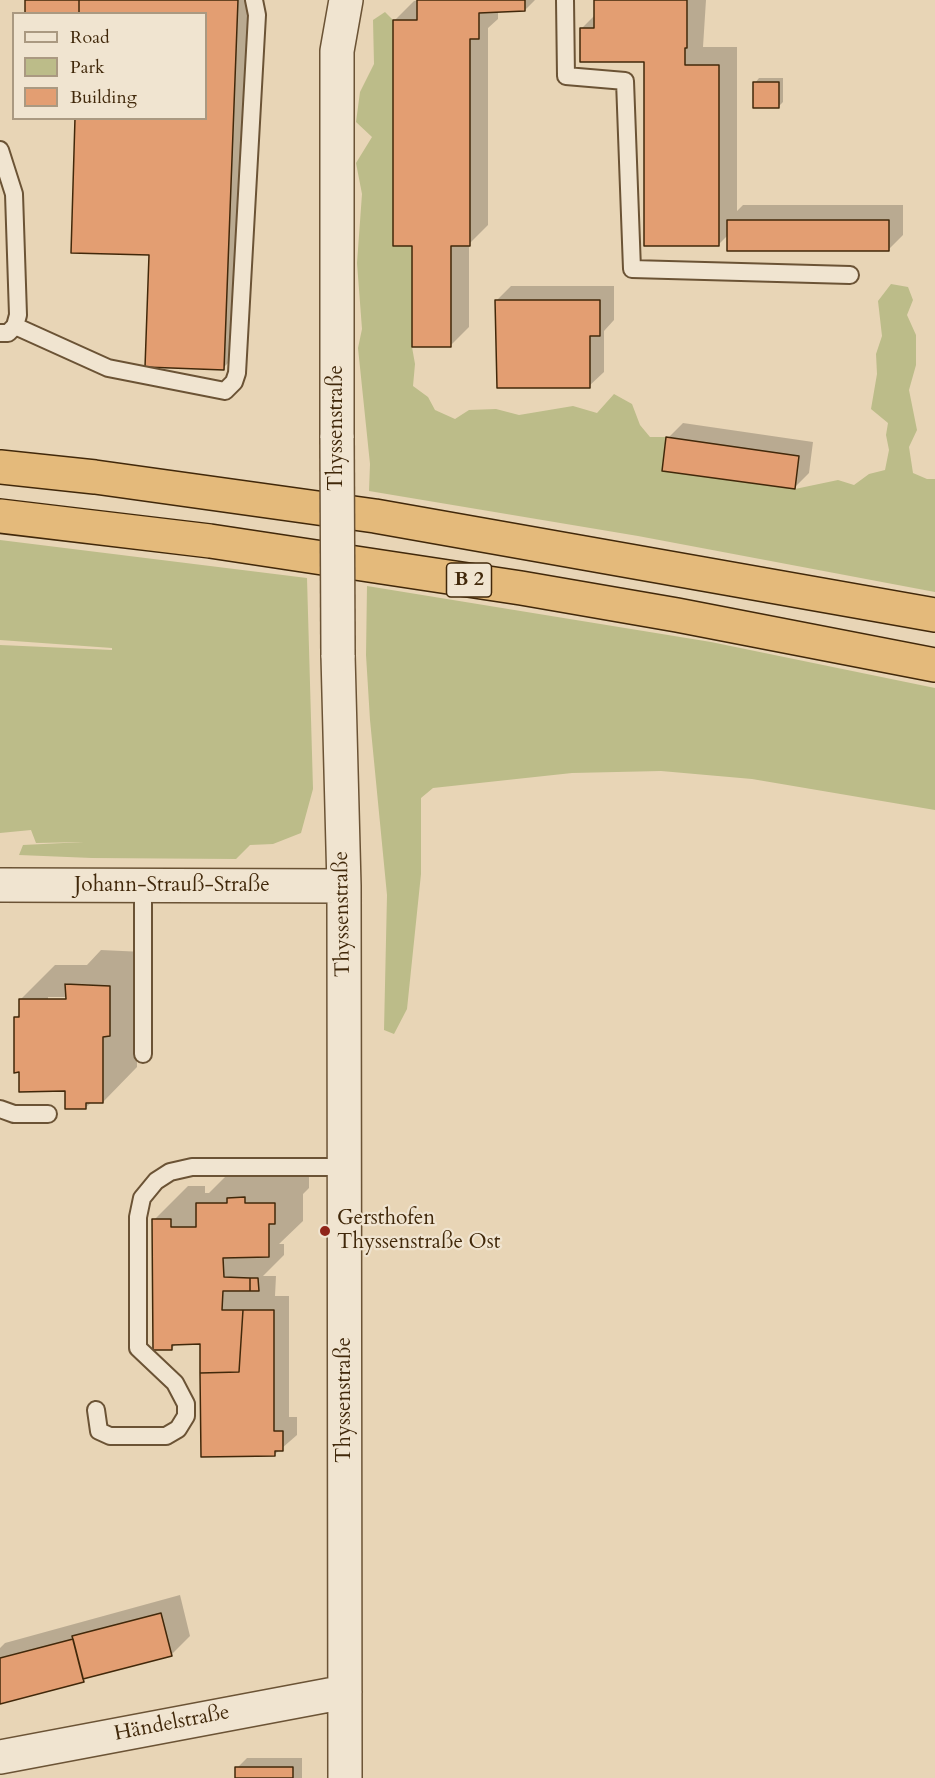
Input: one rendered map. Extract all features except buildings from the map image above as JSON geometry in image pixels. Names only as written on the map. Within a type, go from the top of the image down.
[{"type":"highway","name":"B 2","points":[[0,467],[95,477],[375,516],[935,615]]},
{"type":"highway","name":"B 2","points":[[0,516],[210,541],[521,588],[677,615],[935,665]]},
{"type":"street","name":"Thyssenstraße","points":[[324,0],[337,51]]},
{"type":"street","name":"Thyssenstraße","points":[[345,1778],[344,886],[338,655],[337,51],[346,0]]},
{"type":"street","name":"Johann-Strauß-Straße","points":[[3,890],[143,886],[344,886]]},
{"type":"street","name":"Händelstraße","points":[[0,1756],[345,1692]]},
{"type":"lane","points":[[0,150],[14,195],[18,315],[7,329],[108,368],[225,391],[234,382],[238,350],[257,15],[254,0]]},
{"type":"lane","points":[[565,0],[566,76],[625,81],[632,269],[850,275]]},
{"type":"lane","points":[[143,886],[143,1054]]},
{"type":"lane","points":[[0,1109],[14,1114],[48,1114]]},
{"type":"lane","points":[[96,1410],[99,1431],[111,1436],[166,1436],[178,1429],[186,1416],[186,1404],[175,1383],[138,1348],[138,1217],[142,1198],[156,1181],[170,1172],[192,1167],[344,1167]]},
{"type":"green space","points":[[385,12],[393,20],[393,245],[412,246],[412,347],[415,364],[413,386],[428,397],[435,410],[455,419],[469,410],[496,409],[519,415],[573,406],[597,413],[614,394],[632,404],[640,425],[650,437],[666,437],[662,471],[795,489],[838,480],[854,485],[869,474],[885,470],[889,450],[886,435],[888,423],[871,409],[877,374],[876,354],[882,336],[878,301],[891,284],[908,287],[913,300],[907,315],[916,335],[916,365],[909,390],[917,430],[909,447],[913,473],[927,479],[935,479],[935,592],[638,536],[369,491],[370,464],[358,348],[362,329],[357,263],[362,194],[356,163],[372,137],[356,122],[360,92],[374,64],[373,20]]},
{"type":"green space","points":[[0,540],[307,578],[313,789],[301,833],[273,844],[250,845],[236,859],[19,855],[23,845],[84,842],[36,843],[31,830],[0,833],[0,645],[112,650],[112,648],[0,640]]},
{"type":"green space","points":[[367,586],[711,642],[935,688],[935,810],[752,779],[661,771],[572,773],[433,788],[421,798],[421,874],[407,1009],[394,1034],[384,1030],[387,895],[370,720],[366,655]]},
{"type":"place","name":"Gersthofen Thyssenstraße Ost","points":[[325,1231]]}]
